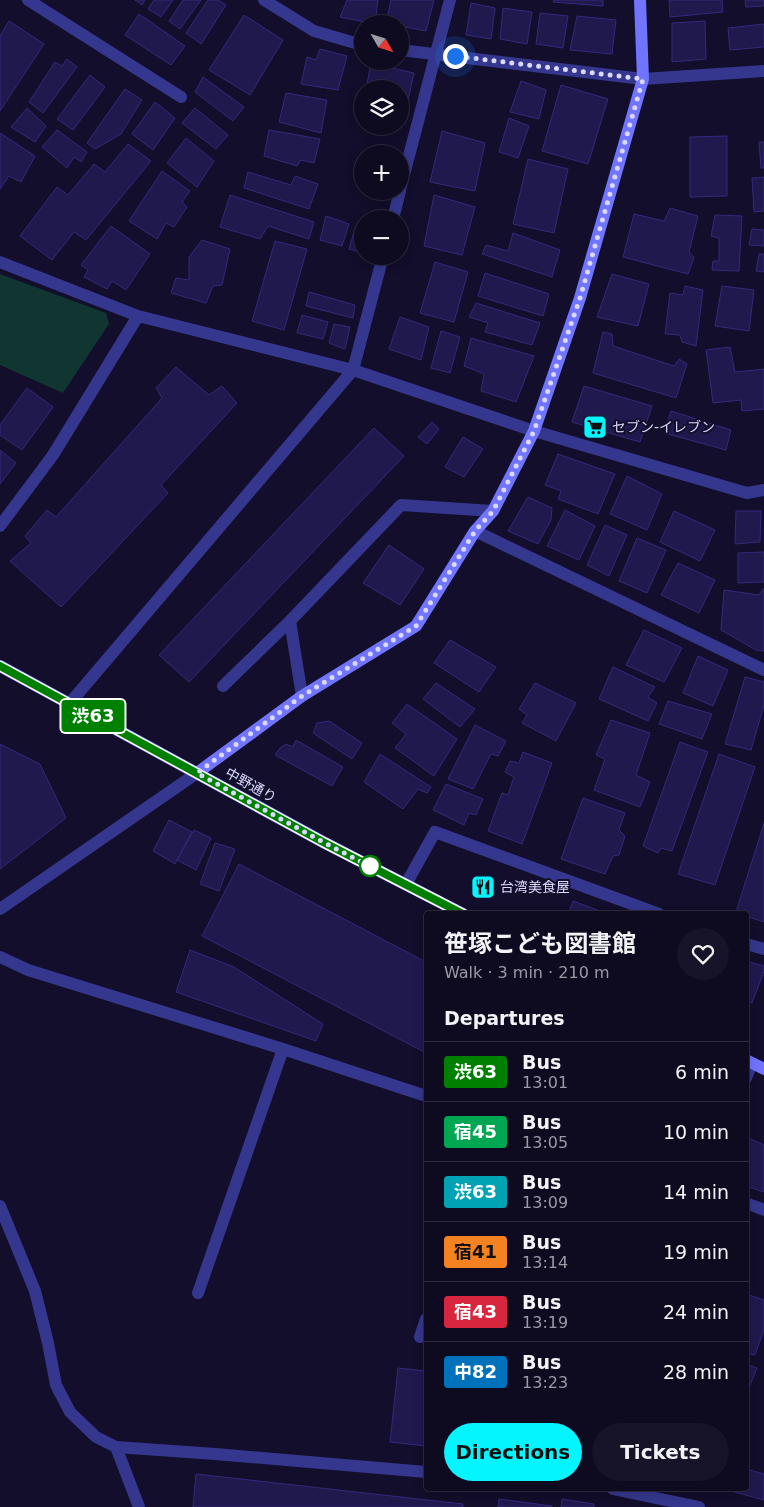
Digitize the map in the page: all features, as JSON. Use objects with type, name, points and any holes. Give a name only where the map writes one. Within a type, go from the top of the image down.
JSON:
[{"type":"street","points":[[28,0],[181,97]]},
{"type":"street","points":[[264,0],[314,31],[354,43]]},
{"type":"street","points":[[409,157],[450,0]]},
{"type":"street","points":[[0,909],[197,773],[302,696],[416,626],[475,531],[493,511],[534,431],[580,298],[643,79],[640,0]]},
{"type":"street","points":[[409,51],[643,79],[764,71]]},
{"type":"street","points":[[0,262],[138,316],[353,370],[534,431],[747,493],[764,490]]},
{"type":"street","points":[[70,703],[353,370],[381,265]]},
{"type":"street","points":[[0,526],[53,456],[138,316]]},
{"type":"street","points":[[223,686],[290,622],[401,505],[493,511]]},
{"type":"street","points":[[475,531],[764,670]]},
{"type":"street","points":[[290,622],[302,696]]},
{"type":"street","name":"中野通り","points":[[0,666],[323,842],[457,911]]},
{"type":"street","points":[[406,884],[435,832],[651,911]]},
{"type":"street","points":[[749,945],[764,949]]},
{"type":"street","points":[[0,957],[28,970],[283,1049],[424,1095]]},
{"type":"street","points":[[198,1294],[283,1049]]},
{"type":"street","points":[[749,1061],[764,1070]]},
{"type":"street","points":[[749,1204],[764,1210]]},
{"type":"street","points":[[0,1206],[35,1291],[56,1386],[70,1412],[96,1437],[116,1447],[424,1472]]},
{"type":"street","points":[[420,1337],[424,1325]]},
{"type":"street","points":[[116,1447],[139,1507]]},
{"type":"street","points":[[623,1491],[699,1507]]},
{"type":"green space","points":[[0,274],[106,313],[109,324],[63,393],[0,365]]},
{"type":"building","points":[[135,0],[145,0],[142,5]]},
{"type":"building","points":[[154,0],[173,0],[161,17],[148,9]]},
{"type":"building","points":[[183,0],[201,0],[180,29],[169,21]]},
{"type":"building","points":[[208,0],[218,0],[226,5],[201,44],[186,33]]},
{"type":"building","points":[[347,0],[378,0],[376,15],[354,15],[354,20],[340,17]]},
{"type":"building","points":[[391,0],[434,0],[426,31],[409,28],[409,15],[388,15]]},
{"type":"building","points":[[554,0],[603,0],[603,6],[553,2]]},
{"type":"building","points":[[669,0],[722,0],[723,12],[670,17]]},
{"type":"building","points":[[745,0],[764,0],[764,6],[746,7]]},
{"type":"building","points":[[471,3],[495,8],[491,39],[466,35]]},
{"type":"building","points":[[503,8],[532,12],[527,44],[500,39]]},
{"type":"building","points":[[540,13],[568,16],[563,48],[536,44]]},
{"type":"building","points":[[139,14],[185,46],[171,65],[125,35]]},
{"type":"building","points":[[244,15],[283,40],[250,95],[209,70]]},
{"type":"building","points":[[577,16],[616,20],[612,54],[570,50]]},
{"type":"building","points":[[9,21],[44,44],[0,111],[0,36]]},
{"type":"building","points":[[705,21],[706,59],[672,62],[672,23]]},
{"type":"building","points":[[764,24],[764,47],[730,50],[728,28]]},
{"type":"building","points":[[320,49],[347,56],[338,90],[301,84],[307,57],[316,60]]},
{"type":"building","points":[[67,59],[77,67],[43,113],[29,102],[55,62],[62,66]]},
{"type":"building","points":[[370,70],[401,70],[414,73],[409,96],[409,80],[368,80]]},
{"type":"building","points":[[90,75],[105,87],[73,130],[57,119]]},
{"type":"building","points":[[203,77],[244,107],[233,121],[195,92]]},
{"type":"building","points":[[521,81],[546,90],[539,119],[510,112]]},
{"type":"building","points":[[561,85],[608,99],[588,164],[542,151]]},
{"type":"building","points":[[125,89],[142,100],[121,134],[95,149],[87,143]]},
{"type":"building","points":[[286,93],[327,100],[321,133],[279,122]]},
{"type":"building","points":[[155,102],[175,118],[153,150],[132,134]]},
{"type":"building","points":[[27,108],[46,126],[35,142],[11,127]]},
{"type":"building","points":[[195,108],[228,135],[216,149],[182,123]]},
{"type":"building","points":[[509,118],[529,126],[518,158],[499,152]]},
{"type":"building","points":[[57,130],[87,152],[81,162],[74,157],[67,168],[42,147]]},
{"type":"building","points":[[269,130],[320,139],[314,163],[301,160],[297,166],[264,156]]},
{"type":"building","points":[[442,131],[485,143],[475,191],[430,182]]},
{"type":"building","points":[[0,133],[35,156],[21,182],[9,176],[0,189]]},
{"type":"building","points":[[727,136],[727,196],[690,197],[690,137]]},
{"type":"building","points":[[186,138],[214,161],[197,187],[167,163]]},
{"type":"building","points":[[759,142],[764,142],[764,168],[761,168]]},
{"type":"building","points":[[128,144],[151,161],[86,240],[74,232],[52,260],[20,236],[57,187],[68,195],[94,164],[105,172]]},
{"type":"building","points":[[528,159],[568,169],[554,233],[513,224]]},
{"type":"building","points":[[162,171],[190,191],[182,202],[187,207],[174,227],[166,223],[157,239],[129,221]]},
{"type":"building","points":[[248,172],[291,185],[295,176],[318,184],[309,209],[244,188]]},
{"type":"building","points":[[764,177],[764,211],[754,212],[752,178]]},
{"type":"building","points":[[230,195],[314,222],[309,239],[268,226],[260,239],[220,227]]},
{"type":"building","points":[[434,195],[475,207],[462,255],[424,246]]},
{"type":"building","points":[[670,208],[698,216],[689,252],[694,257],[688,274],[623,257],[634,214],[664,221]]},
{"type":"building","points":[[715,215],[742,216],[739,271],[712,270],[713,261],[719,261],[719,238],[711,236]]},
{"type":"building","points":[[326,216],[349,224],[342,246],[320,240]]},
{"type":"building","points":[[111,226],[150,254],[126,290],[112,281],[107,289],[84,277],[88,270],[81,265]]},
{"type":"building","points":[[752,229],[764,230],[764,246],[749,245]]},
{"type":"building","points":[[354,232],[354,251],[349,249]]},
{"type":"building","points":[[513,233],[560,250],[552,277],[482,254],[486,245],[508,251]]},
{"type":"building","points":[[202,240],[230,249],[222,285],[213,286],[206,303],[171,293],[176,278],[189,280],[189,257]]},
{"type":"building","points":[[275,241],[307,249],[284,330],[252,321]]},
{"type":"building","points":[[759,254],[764,254],[764,272],[756,271]]},
{"type":"building","points":[[435,262],[468,272],[454,322],[420,313]]},
{"type":"building","points":[[485,273],[549,294],[543,316],[478,296]]},
{"type":"building","points":[[612,274],[649,284],[638,326],[597,317]]},
{"type":"building","points":[[685,286],[703,290],[696,346],[682,342],[680,335],[665,334],[670,293],[683,295]]},
{"type":"building","points":[[722,286],[754,290],[749,331],[715,326]]},
{"type":"building","points":[[309,292],[355,305],[353,318],[306,306]]},
{"type":"building","points":[[476,303],[540,323],[532,345],[485,332],[488,323],[469,317]]},
{"type":"building","points":[[302,315],[328,322],[323,339],[297,333]]},
{"type":"building","points":[[400,317],[429,327],[421,360],[389,349]]},
{"type":"building","points":[[334,324],[350,327],[345,349],[329,343]]},
{"type":"building","points":[[441,331],[460,337],[450,373],[431,368]]},
{"type":"building","points":[[603,332],[612,334],[613,346],[674,366],[679,359],[687,364],[676,398],[593,373]]},
{"type":"building","points":[[471,338],[534,356],[516,402],[481,391],[484,374],[464,366]]},
{"type":"building","points":[[730,347],[735,372],[764,369],[764,409],[742,411],[741,400],[713,403],[706,350]]},
{"type":"building","points":[[176,367],[209,395],[222,386],[237,403],[161,485],[168,493],[61,607],[10,561],[31,543],[25,536],[47,510],[56,517],[162,398],[156,388]]},
{"type":"building","points":[[584,386],[652,406],[640,442],[572,422]]},
{"type":"building","points":[[27,388],[53,407],[22,450],[0,435],[0,425]]},
{"type":"building","points":[[671,411],[731,430],[726,450],[664,433]]},
{"type":"building","points":[[432,422],[439,429],[427,444],[418,437]]},
{"type":"building","points":[[374,428],[404,456],[189,682],[159,655]]},
{"type":"building","points":[[463,437],[483,449],[464,477],[445,467]]},
{"type":"building","points":[[0,450],[16,463],[0,484]]},
{"type":"building","points":[[558,454],[615,474],[598,514],[558,499],[561,491],[545,485]]},
{"type":"building","points":[[627,476],[662,494],[647,530],[610,514]]},
{"type":"building","points":[[528,497],[552,508],[551,520],[538,544],[508,531]]},
{"type":"building","points":[[565,510],[595,526],[579,560],[547,546]]},
{"type":"building","points":[[674,511],[715,530],[700,561],[660,542]]},
{"type":"building","points":[[736,511],[761,511],[760,542],[735,544]]},
{"type":"building","points":[[605,525],[627,535],[609,576],[587,565]]},
{"type":"building","points":[[637,538],[666,550],[647,593],[619,581]]},
{"type":"building","points":[[389,545],[424,569],[400,605],[363,583]]},
{"type":"building","points":[[764,552],[764,582],[738,583],[738,553]]},
{"type":"building","points":[[678,563],[715,580],[699,613],[661,595]]},
{"type":"building","points":[[763,589],[764,651],[756,650],[721,630],[724,590],[759,595]]},
{"type":"building","points":[[644,630],[682,648],[664,682],[626,665]]},
{"type":"building","points":[[450,640],[496,667],[479,692],[434,663]]},
{"type":"building","points":[[698,656],[728,670],[713,706],[683,693]]},
{"type":"building","points":[[613,667],[655,687],[648,697],[657,703],[648,721],[599,699]]},
{"type":"building","points":[[745,677],[764,682],[764,705],[751,750],[725,744]]},
{"type":"building","points":[[436,683],[475,709],[460,727],[423,699]]},
{"type":"building","points":[[535,683],[576,703],[556,741],[522,723],[527,715],[519,709]]},
{"type":"building","points":[[668,701],[712,714],[702,739],[659,724]]},
{"type":"building","points":[[407,704],[457,739],[434,776],[395,748],[406,734],[392,723]]},
{"type":"building","points":[[611,720],[650,733],[636,775],[650,782],[640,807],[594,790],[605,759],[596,755]]},
{"type":"building","points":[[329,721],[362,743],[352,759],[313,733],[317,723]]},
{"type":"building","points":[[475,725],[506,741],[498,756],[491,754],[473,789],[448,779]]},
{"type":"building","points":[[296,740],[343,767],[332,786],[275,755],[286,744],[293,747]]},
{"type":"building","points":[[680,742],[708,752],[672,851],[661,848],[658,853],[643,846]]},
{"type":"building","points":[[0,744],[40,764],[66,818],[0,869]]},
{"type":"building","points":[[523,752],[552,763],[522,844],[488,831],[502,793],[508,795],[514,777],[505,772],[510,761],[519,763]]},
{"type":"building","points":[[380,754],[431,787],[427,793],[418,789],[403,809],[364,782]]},
{"type":"building","points":[[719,754],[755,767],[715,885],[678,874]]},
{"type":"building","points":[[446,784],[483,799],[476,815],[469,813],[464,825],[433,810]]},
{"type":"building","points":[[583,798],[625,813],[619,830],[625,836],[619,855],[613,856],[605,874],[561,859]]},
{"type":"building","points":[[169,820],[192,832],[175,864],[153,851]]},
{"type":"building","points":[[764,823],[764,922],[749,917],[749,911],[736,911]]},
{"type":"building","points":[[194,830],[211,838],[196,870],[177,860]]},
{"type":"building","points":[[215,843],[235,849],[219,891],[200,884]]},
{"type":"building","points":[[239,864],[424,961],[424,1052],[202,936]]},
{"type":"building","points":[[573,901],[600,911],[569,911]]},
{"type":"building","points":[[190,950],[234,967],[323,1024],[316,1041],[176,992]]},
{"type":"building","points":[[749,962],[764,966],[764,971],[752,1003],[749,1002]]},
{"type":"building","points":[[749,1138],[764,1145],[764,1192],[749,1187]]},
{"type":"building","points":[[749,1295],[764,1300],[764,1329],[755,1355],[749,1354]]},
{"type":"building","points":[[749,1365],[757,1368],[749,1388]]},
{"type":"building","points":[[398,1368],[424,1371],[424,1446],[390,1442]]},
{"type":"building","points":[[749,1470],[764,1474],[764,1500],[731,1491],[749,1491]]},
{"type":"building","points":[[196,1474],[463,1504],[463,1507],[193,1507]]},
{"type":"building","points":[[499,1499],[552,1506],[552,1507],[498,1507]]},
{"type":"building","points":[[562,1499],[594,1504],[594,1507],[561,1507]]},
{"type":"bus line","name":"渋63","points":[[0,666],[323,842],[457,911]]},
{"type":"place","name":"セブン-イレブン","points":[[595,427]]},
{"type":"place","name":"台湾美食屋","points":[[483,887]]},
{"type":"route","points":[[370,866],[373,868],[197,773],[302,696],[416,626],[475,531],[493,511],[534,431],[580,298],[643,79],[455,56]]}]
